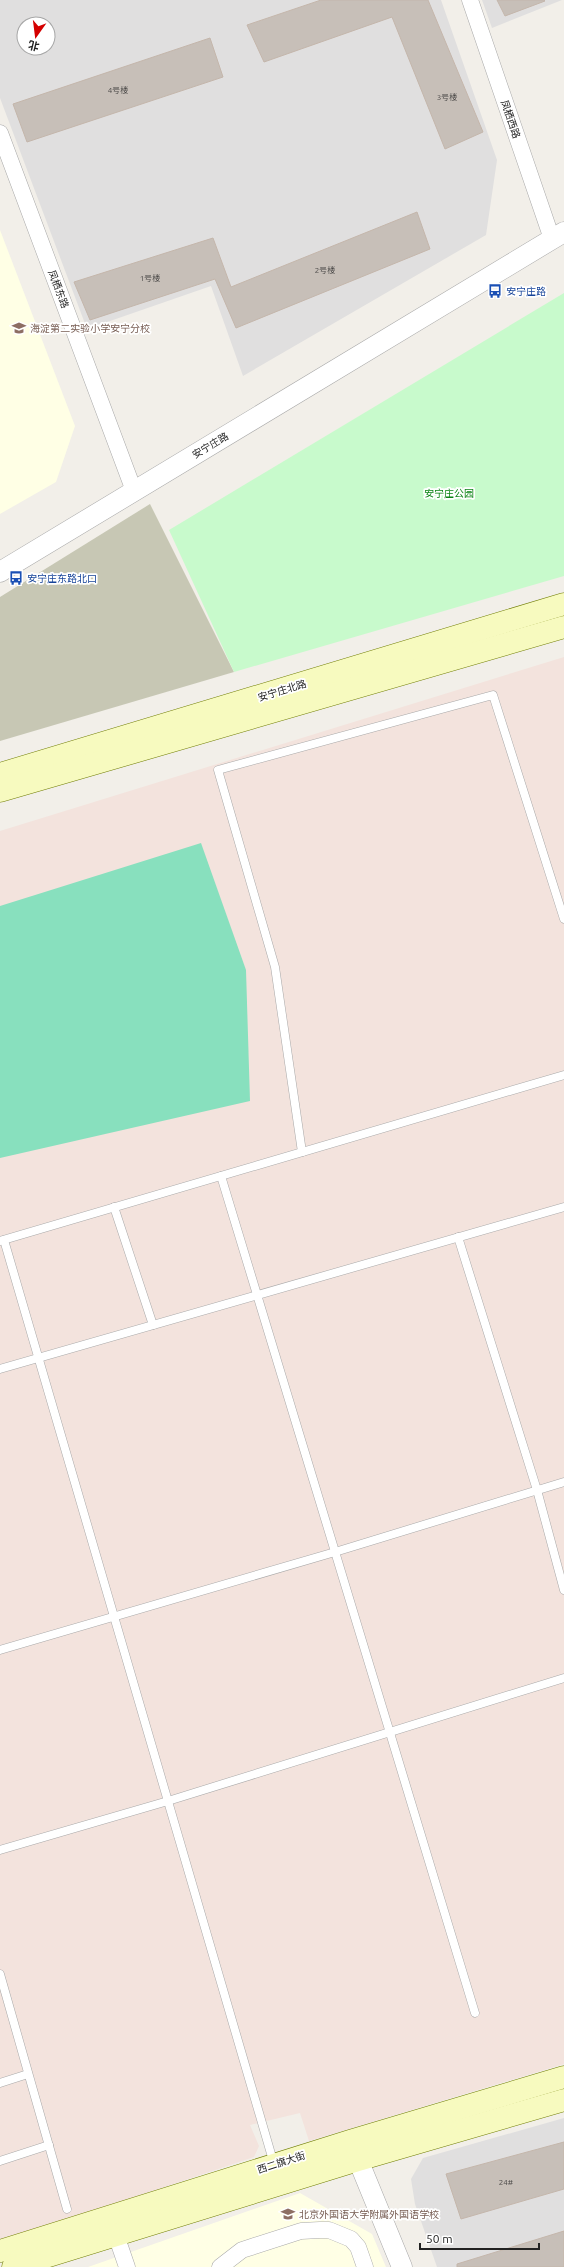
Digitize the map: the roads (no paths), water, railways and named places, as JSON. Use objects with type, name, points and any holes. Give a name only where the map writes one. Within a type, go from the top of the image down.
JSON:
[{"type":"main road","name":"安宁庄北路","points":[[0,774],[564,604]]},
{"type":"main road","name":"安宁庄北路","points":[[0,791],[564,627]]},
{"type":"main road","name":"西二旗大街","points":[[13,2267],[116,2235],[564,2077]]},
{"type":"main road","name":"西二旗大街","points":[[0,2251],[274,2165],[354,2150],[564,2100]]},
{"type":"street","name":"凤栖西路","points":[[470,0],[558,235]]},
{"type":"street","name":"凤栖东路","points":[[0,133],[134,491]]},
{"type":"street","name":"安宁庄路","points":[[0,572],[558,235]]},
{"type":"street","points":[[354,2150],[402,2267]]},
{"type":"street","points":[[220,2267],[242,2250],[302,2231],[329,2230],[351,2240],[358,2247],[366,2267]]},
{"type":"street","points":[[116,2235],[127,2267]]},
{"type":"lane","points":[[302,1152],[275,967],[218,770],[493,695],[564,919]]},
{"type":"lane","points":[[274,2165],[38,1358],[2,1241],[564,1075]]},
{"type":"lane","points":[[222,1176],[475,2014]]},
{"type":"lane","points":[[114,1207],[153,1325]]},
{"type":"lane","points":[[0,1369],[564,1207]]},
{"type":"lane","points":[[458,1237],[537,1490],[564,1590]]},
{"type":"lane","points":[[0,1650],[336,1552],[564,1482]]},
{"type":"lane","points":[[0,1850],[168,1801],[564,1678]]},
{"type":"lane","points":[[0,1974],[3,1999],[28,2074],[67,2209]]},
{"type":"lane","points":[[0,2083],[28,2074]]},
{"type":"lane","points":[[0,2161],[48,2145]]},
{"type":"place","name":"安宁庄路","points":[[495,291]]},
{"type":"place","name":"海淀第二实验小学安宁分校","points":[[19,328]]},
{"type":"place","name":"安宁庄东路北口","points":[[16,578]]},
{"type":"place","name":"北京外国语大学附属外国语学校","points":[[288,2214]]},
{"type":"park label","name":"安宁庄公园","points":[[449,493]]}]
